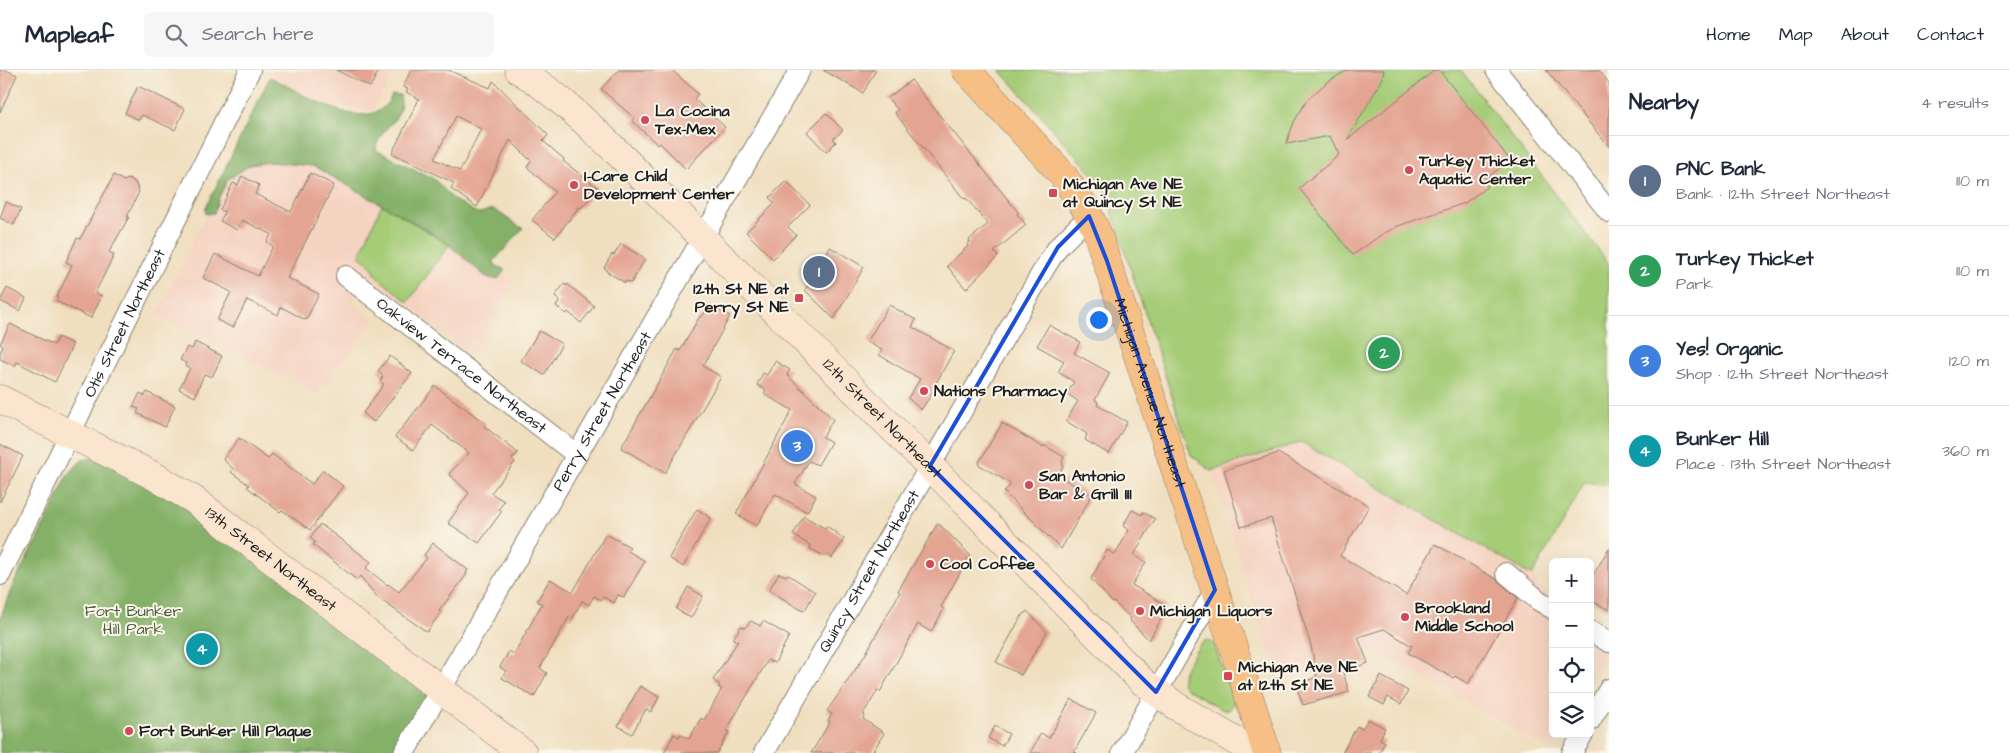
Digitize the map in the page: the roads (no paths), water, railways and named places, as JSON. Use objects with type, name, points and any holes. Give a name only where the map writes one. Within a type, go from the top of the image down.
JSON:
[{"type":"main road","name":"Michigan Avenue Northeast","points":[[966,70],[1062,174],[1089,216],[1100,241],[1267,753]]},
{"type":"street","name":"Otis Street Northeast","points":[[0,575],[250,70]]},
{"type":"street","name":"12th Street Northeast","points":[[519,70],[552,92],[572,109],[930,466],[1136,675],[1176,706],[1256,753]]},
{"type":"street","name":"Perry Street Northeast","points":[[404,753],[800,70]]},
{"type":"street","points":[[1496,70],[1609,212]]},
{"type":"street","name":"Quincy Street Northeast","points":[[764,753],[974,388],[1058,247],[1089,216]]},
{"type":"street","name":"Oakview Terrace Northeast","points":[[346,276],[577,455]]},
{"type":"street","name":"13th Street Northeast","points":[[0,399],[154,476],[194,500],[523,753]]},
{"type":"street","points":[[1506,573],[1538,600],[1549,607]]},
{"type":"street","points":[[1122,753],[1215,590]]},
{"type":"street","points":[[1594,633],[1609,642]]},
{"type":"street","points":[[1594,714],[1609,689]]},
{"type":"street","points":[[1572,753],[1581,738]]},
{"type":"place","name":"La Cocina Tex-Mex","points":[[645,120]]},
{"type":"place","name":"Turkey Thicket Aquatic Center","points":[[1409,170]]},
{"type":"place","name":"I-Care Child Development Center","points":[[574,185]]},
{"type":"place","name":"Michigan Ave NE at Quincy St NE","points":[[1053,193]]},
{"type":"place","name":"PNC Bank","points":[[819,272]]},
{"type":"place","name":"12th St NE at Perry St NE","points":[[799,298]]},
{"type":"place","name":"Turkey Thicket","points":[[1384,353]]},
{"type":"place","name":"Nations Pharmacy","points":[[924,391]]},
{"type":"place","name":"Yes! Organic","points":[[797,446]]},
{"type":"place","name":"San Antonio Bar & Grill III","points":[[1029,485]]},
{"type":"place","name":"Cool Coffee","points":[[930,564]]},
{"type":"place","name":"Michigan Liquors","points":[[1140,611]]},
{"type":"place","name":"Brookland Middle School","points":[[1405,617]]},
{"type":"place","name":"Bunker Hill","points":[[202,649]]},
{"type":"place","name":"Michigan Ave NE at 12th St NE","points":[[1228,676]]},
{"type":"place","name":"Fort Bunker Hill Plaque","points":[[129,731]]},
{"type":"park label","name":"Fort Bunker Hill Park","points":[[133,620]]}]
